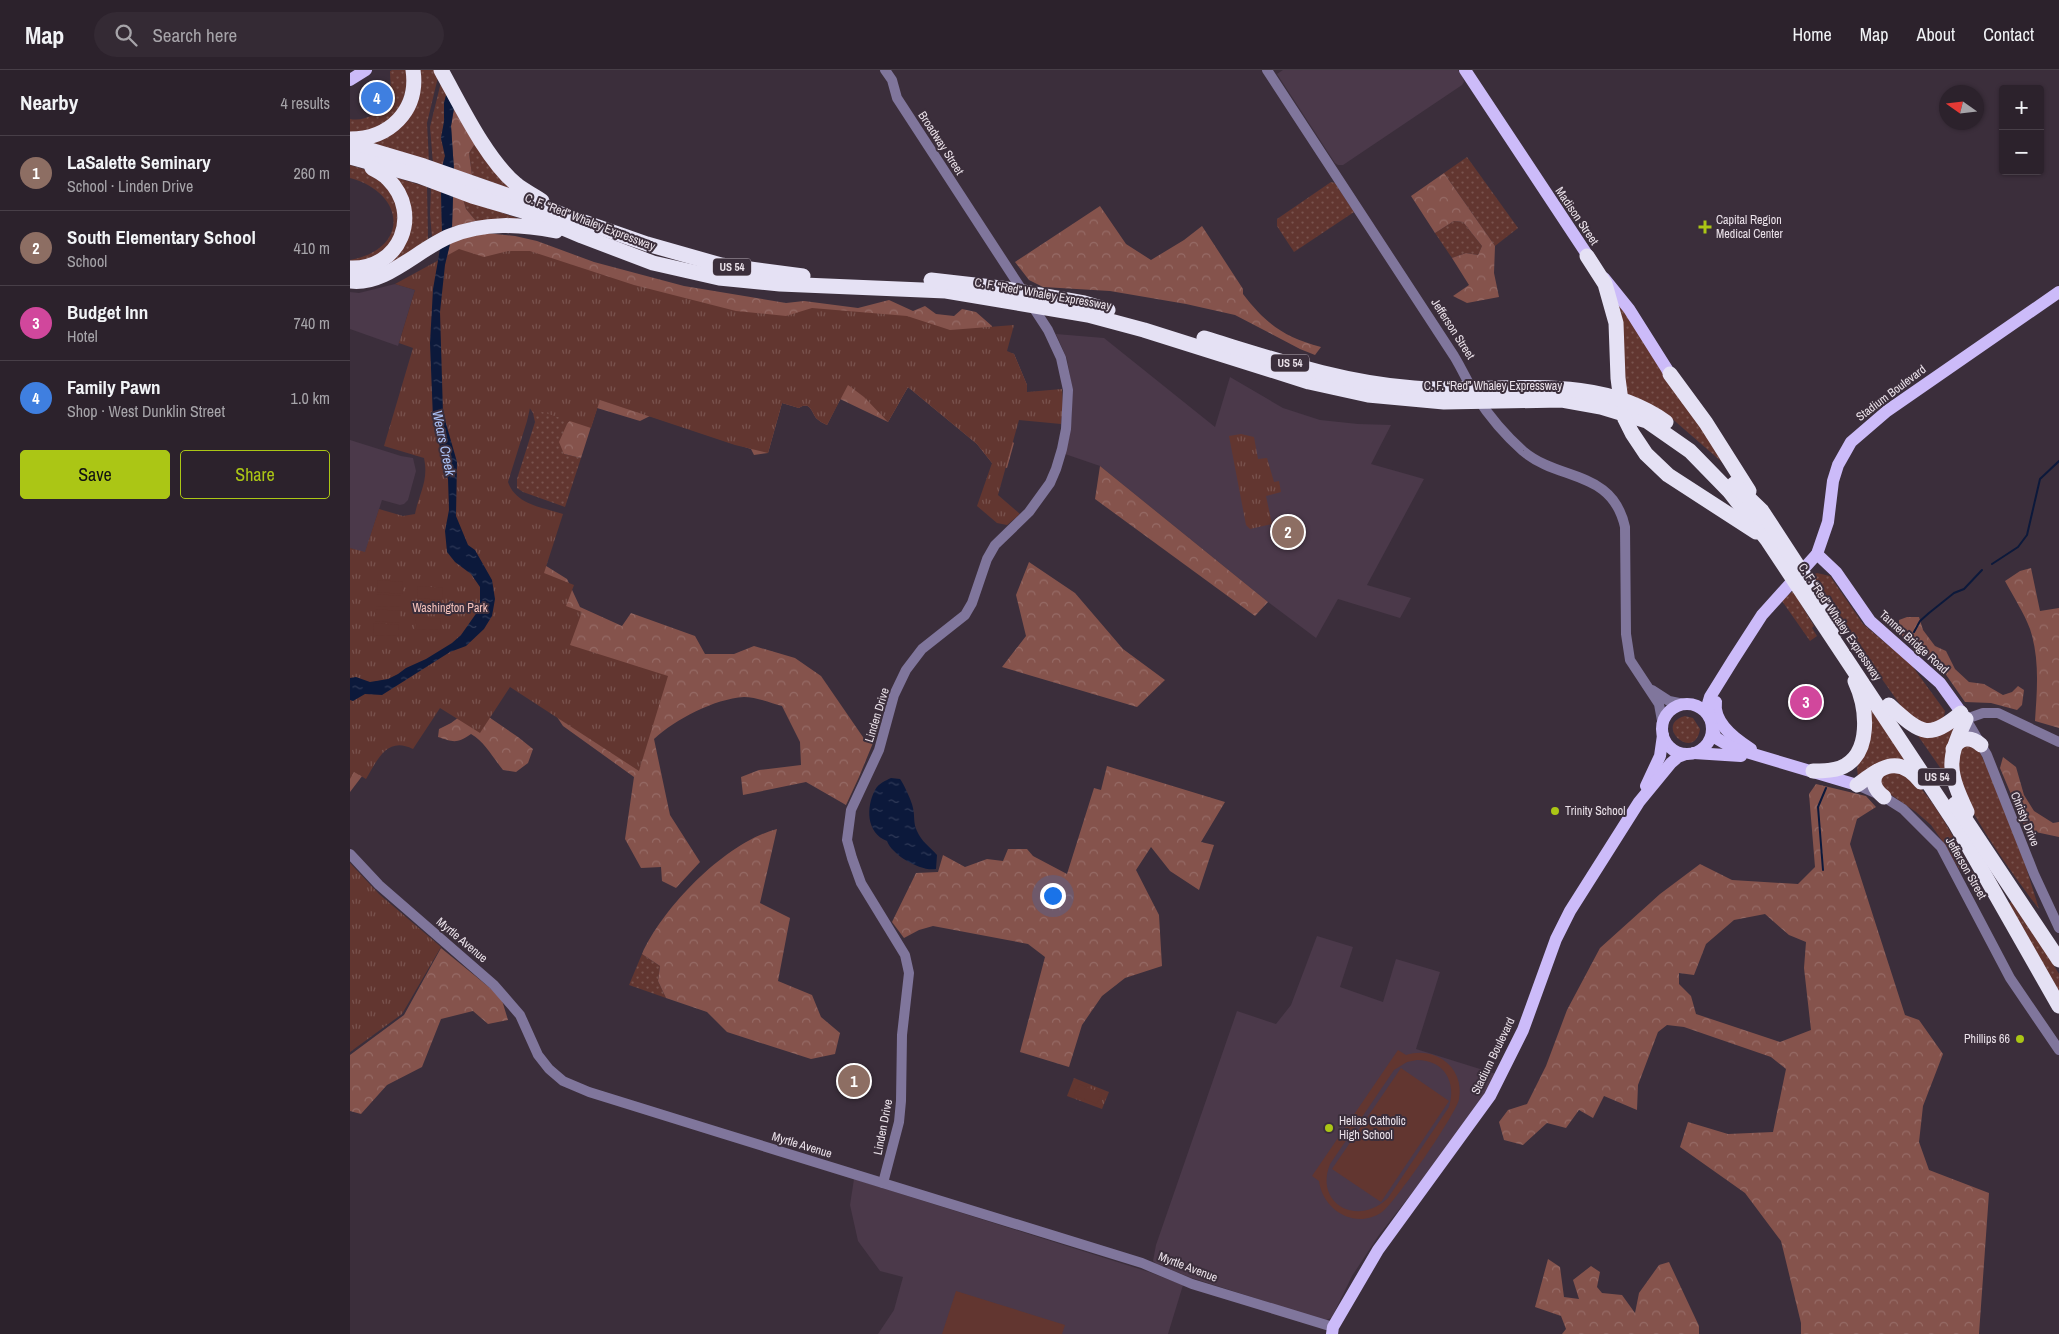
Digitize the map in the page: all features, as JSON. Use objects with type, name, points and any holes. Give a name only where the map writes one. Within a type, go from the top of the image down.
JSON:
[{"type":"highway","points":[[350,139],[374,136],[391,128],[398,121],[404,113],[411,94],[413,70]]},
{"type":"highway","points":[[441,70],[480,141],[516,184],[566,215]]},
{"type":"highway","name":"C. F. “Red” Whaley Expressway","points":[[350,144],[474,190],[582,236],[653,263],[719,278],[780,284],[1004,295]]},
{"type":"highway","points":[[350,268],[379,263],[392,252],[403,235],[406,217],[400,197],[388,178],[355,159]]},
{"type":"highway","name":"C. F. “Red” Whaley Expressway","points":[[355,159],[422,171]]},
{"type":"highway","name":"C. F. “Red” Whaley Expressway","points":[[474,190],[566,215],[647,244],[721,265],[806,277],[946,281],[1004,295],[1060,305],[1309,382],[1368,396],[1444,402],[1562,400],[1602,407],[1647,421],[1696,458],[1730,491],[1768,541],[1783,554]]},
{"type":"highway","points":[[350,281],[372,280],[390,272],[414,255],[449,236],[472,228],[506,225],[541,228],[582,236]]},
{"type":"highway","points":[[1587,256],[1605,284],[1616,323],[1618,378],[1625,419],[1632,434],[1646,454],[1668,475],[1717,505],[1768,541]]},
{"type":"highway","name":"C. F. “Red” Whaley Expressway","points":[[1060,305],[1084,303],[1341,378],[1414,388],[1564,388],[1601,394],[1648,409],[1685,435],[1762,512],[1783,554],[1841,650],[1956,823],[2059,1006]]},
{"type":"highway","points":[[1670,374],[1706,423],[1762,512]]},
{"type":"highway","name":"C. F. “Red” Whaley Expressway","points":[[1810,596],[1889,705],[2059,960]]},
{"type":"highway","points":[[1841,650],[1857,685],[1863,706],[1863,734],[1854,772],[1856,785],[1886,766],[1894,765],[1909,770],[1956,823]]},
{"type":"highway","points":[[1889,705],[1915,727],[1930,731],[1941,729],[1964,716]]},
{"type":"highway","points":[[1964,716],[1952,750],[1952,775],[1958,793],[1986,850]]},
{"type":"highway","points":[[1952,750],[1956,744],[1966,739],[1976,740],[1981,745]]},
{"type":"highway","points":[[1813,772],[1840,768],[1851,762],[1859,752]]},
{"type":"highway","points":[[1878,771],[1875,775],[1874,786],[1884,797]]},
{"type":"main road","name":"Madison Street","points":[[1466,70],[1587,256],[1629,309],[1670,374]]},
{"type":"main road","name":"Stadium Boulevard","points":[[1733,660],[1762,615],[1817,554],[1828,522],[1833,480],[1838,465],[1851,442],[1887,411],[2059,292]]},
{"type":"main road","name":"Tanner Bridge Road","points":[[1817,554],[1836,572],[1870,621],[1940,683],[1964,716]]},
{"type":"main road","points":[[1733,660],[1710,697],[1707,707],[1711,724],[1716,738],[1724,744],[1763,758]]},
{"type":"main road","points":[[1639,802],[1660,756],[1663,730],[1670,711],[1688,705],[1733,660]]},
{"type":"main road","points":[[1726,672],[1715,706],[1717,713],[1733,737],[1763,758]]},
{"type":"main road","points":[[1639,802],[1678,757],[1708,744],[1711,724],[1700,708],[1688,705]]},
{"type":"main road","points":[[1663,730],[1671,748],[1690,753],[1763,758]]},
{"type":"main road","name":"Jefferson Street","points":[[1763,758],[1856,785]]},
{"type":"main road","name":"Stadium Boulevard","points":[[1332,1330],[1378,1250],[1490,1096],[1523,1030],[1556,939],[1570,911],[1639,802]]},
{"type":"street","name":"Broadway Street","points":[[885,70],[892,80],[898,98],[1028,298]]},
{"type":"street","name":"Jefferson Street","points":[[1267,70],[1460,365],[1476,395],[1507,436],[1526,453],[1546,464],[1590,481],[1600,487],[1616,503],[1625,527],[1628,647],[1630,660],[1659,704],[1663,730]]},
{"type":"street","name":"Linden Drive","points":[[882,1183],[899,1122],[902,1102],[902,1035],[909,973],[905,955],[861,883],[852,858],[847,840],[851,810],[879,750],[894,695],[906,670],[922,649],[965,615],[972,603],[987,559],[995,545],[1024,518],[1041,496],[1050,483],[1060,456],[1066,429],[1068,399],[1064,370],[1057,347],[1028,298]]},
{"type":"street","points":[[1646,685],[1669,701],[1688,705]]},
{"type":"street","points":[[1964,716],[1998,713],[2059,742]]},
{"type":"street","name":"Christy Drive","points":[[1964,716],[1987,755],[2034,874],[2059,928]]},
{"type":"street","name":"Jefferson Street","points":[[1856,785],[1884,797],[1903,809],[1941,847],[2010,978],[2059,1050]]},
{"type":"street","name":"Myrtle Avenue","points":[[350,854],[379,885],[494,985],[520,1015],[538,1055],[549,1069],[563,1081],[589,1092],[1142,1263],[1192,1284],[1332,1330]]},
{"type":"shaded area","points":[[1283,70],[1458,70],[1464,82],[1343,165],[1338,165],[1277,74]]},
{"type":"shaded area","points":[[395,284],[415,290],[398,346],[350,329],[350,292],[359,293]]},
{"type":"shaded area","points":[[1056,334],[1104,338],[1215,427],[1230,377],[1283,408],[1320,420],[1391,425],[1371,464],[1424,479],[1367,585],[1411,598],[1400,618],[1338,599],[1316,638],[1268,602],[1100,466],[1065,454],[1070,434],[1072,412],[1071,383],[1067,359]]},
{"type":"shaded area","points":[[350,440],[413,458],[416,471],[408,500],[404,504],[400,505],[382,500],[365,553],[350,548]]},
{"type":"shaded area","name":"Helias Catholic High School","points":[[1317,936],[1353,947],[1340,987],[1383,1002],[1396,959],[1440,972],[1416,1049],[1496,1074],[1480,1103],[1379,1235],[1352,1276],[1331,1318],[1326,1320],[1189,1277],[1153,1261],[1156,1245],[1237,1011],[1276,1024],[1291,1005]]},
{"type":"shaded area","points":[[854,1179],[1149,1272],[1183,1285],[1168,1334],[878,1334],[894,1310],[903,1277],[880,1271],[858,1241],[850,1205]]},
{"type":"green space","points":[[407,70],[405,95],[398,110],[388,123],[381,128],[350,134],[350,119],[355,120],[372,116],[385,105],[390,93],[390,71]]},
{"type":"green space","points":[[418,70],[437,70],[439,73],[427,123],[429,162],[367,143],[392,132]]},
{"type":"green space","points":[[442,78],[448,88],[444,103],[444,122],[441,138],[445,156],[442,167],[433,164],[430,127]]},
{"type":"green space","points":[[455,102],[476,142],[469,153],[472,175],[454,170],[451,126]]},
{"type":"green space","points":[[476,142],[519,192],[472,175],[469,153]]},
{"type":"green space","points":[[1467,157],[1518,228],[1495,246],[1444,173]]},
{"type":"green space","points":[[350,165],[370,171],[387,186],[397,204],[398,231],[383,253],[350,265],[350,260],[370,254],[383,245],[391,233],[394,220],[390,208],[382,196],[369,185],[350,178]]},
{"type":"green space","points":[[1444,173],[1495,246],[1494,273],[1499,297],[1467,303],[1453,296],[1469,285],[1452,258],[1466,253],[1478,255],[1482,246],[1463,222],[1454,221],[1435,233],[1411,196]]},
{"type":"green space","points":[[391,176],[427,187],[428,239],[400,259],[370,271],[402,244]]},
{"type":"green space","points":[[1331,182],[1335,183],[1354,212],[1294,252],[1277,226],[1277,219]]},
{"type":"green space","points":[[431,188],[441,191],[442,231],[432,237],[430,214]]},
{"type":"green space","points":[[453,195],[463,199],[466,209],[476,221],[452,227]]},
{"type":"green space","points":[[463,199],[520,219],[476,221],[466,209]]},
{"type":"green space","points":[[1100,206],[1126,244],[1151,260],[1184,240],[1202,226],[1243,289],[1243,294],[1260,314],[1286,334],[1321,347],[1315,355],[1235,315],[1186,304],[1110,291],[1043,287],[1029,280],[1015,262]]},
{"type":"green space","points":[[1454,221],[1463,222],[1482,246],[1478,255],[1466,253],[1452,258],[1435,233]]},
{"type":"green space","points":[[485,233],[515,236],[537,241],[594,262],[684,286],[786,303],[804,301],[858,308],[889,300],[913,311],[925,306],[936,314],[954,316],[962,309],[976,312],[992,326],[987,348],[1014,354],[1027,385],[985,418],[1014,443],[1007,468],[992,463],[977,444],[908,387],[888,422],[840,399],[827,425],[816,418],[808,406],[799,408],[782,403],[768,453],[754,455],[751,449],[650,416],[640,421],[597,408],[581,458],[564,454],[559,442],[567,424],[576,413],[445,265],[451,239]]},
{"type":"green space","name":"Washington Park","points":[[459,249],[484,257],[508,251],[530,251],[634,285],[736,311],[786,316],[812,308],[907,316],[950,330],[1014,325],[1007,351],[1014,354],[1027,385],[1027,392],[1062,389],[1063,408],[1061,424],[1019,420],[998,495],[1020,514],[1007,525],[997,523],[977,506],[992,463],[977,444],[908,387],[888,422],[864,397],[848,385],[827,425],[816,418],[808,406],[799,408],[782,403],[768,453],[735,445],[600,400],[591,428],[530,408],[508,482],[517,496],[523,500],[538,507],[563,514],[544,573],[574,585],[566,606],[582,612],[570,645],[668,676],[639,771],[510,687],[480,733],[440,708],[413,749],[396,745],[379,757],[366,779],[354,772],[350,779],[350,548],[365,552],[379,509],[403,516],[415,514],[425,473],[424,458],[384,446],[413,348],[399,343],[415,290],[395,284]]},
{"type":"green space","points":[[1614,294],[1730,469],[1669,416],[1622,393]]},
{"type":"green space","points":[[529,407],[576,412],[564,454],[581,458],[565,507],[523,492],[517,488],[517,479],[535,422]]},
{"type":"green space","points":[[1241,434],[1254,437],[1258,459],[1267,458],[1274,482],[1279,481],[1281,492],[1266,496],[1272,524],[1250,529],[1246,525],[1229,436]]},
{"type":"green space","points":[[1100,466],[1268,602],[1255,616],[1095,499]]},
{"type":"green space","points":[[507,483],[543,564],[567,579],[580,607],[622,626],[631,613],[695,636],[705,654],[734,654],[754,646],[795,658],[821,676],[865,740],[873,743],[846,805],[806,782],[743,795],[741,777],[759,770],[801,765],[800,742],[782,706],[749,697],[720,702],[684,717],[654,739],[670,815],[700,862],[676,888],[662,881],[661,867],[641,868],[625,839],[634,777],[563,726],[555,714],[502,536]]},
{"type":"green space","points":[[1029,562],[1075,593],[1123,649],[1165,680],[1137,707],[1002,667],[1026,636],[1016,595]]},
{"type":"green space","points":[[2031,568],[2040,611],[2059,608],[2059,728],[2035,721],[2037,675],[2033,640],[2025,617],[2005,581],[2020,571]]},
{"type":"green space","points":[[1817,573],[1830,576],[1863,624],[1907,659],[1945,711],[1944,717],[1939,723],[1925,725],[1906,713],[1821,593],[1812,575]]},
{"type":"green space","points":[[378,580],[403,582],[402,594],[377,592]]},
{"type":"green space","points":[[418,586],[443,588],[442,600],[417,598]]},
{"type":"green space","points":[[1793,591],[1814,626],[1812,628],[1817,636],[1810,641],[1782,601]]},
{"type":"green space","points":[[376,594],[401,596],[401,607],[376,606]]},
{"type":"green space","points":[[417,601],[442,603],[441,615],[416,613]]},
{"type":"green space","points":[[375,609],[400,611],[400,623],[375,621]]},
{"type":"green space","points":[[416,617],[441,619],[440,630],[415,629]]},
{"type":"green space","points":[[1907,617],[1919,617],[1923,630],[1935,646],[1946,651],[1955,669],[1969,682],[1984,684],[2003,695],[2012,692],[2018,686],[2024,690],[2022,705],[2017,710],[1991,703],[1965,702],[1942,669],[1925,653],[1903,638],[1899,628],[1899,620]]},
{"type":"green space","points":[[374,623],[399,625],[398,636],[373,635]]},
{"type":"green space","points":[[452,676],[483,713],[533,749],[528,763],[516,772],[503,770],[485,746],[471,734],[455,741],[438,737],[439,729],[463,714],[446,705],[419,714],[385,746],[350,792],[350,741]]},
{"type":"green space","points":[[1870,707],[1906,760],[1858,776],[1857,769]]},
{"type":"green space","points":[[1685,716],[1693,718],[1700,729],[1697,739],[1691,743],[1678,739],[1674,733],[1673,727],[1676,721]]},
{"type":"green space","points":[[1956,726],[1948,779],[1914,730]]},
{"type":"green space","points":[[1959,745],[1977,747],[1987,767],[2025,864],[2039,909],[1992,844],[1969,805],[1958,776]]},
{"type":"green space","points":[[2003,757],[2016,767],[2024,795],[2034,811],[2053,823],[2059,822],[2059,837],[2026,830],[2000,768]]},
{"type":"green space","points":[[1107,766],[1225,802],[1201,842],[1214,845],[1199,890],[1170,871],[1151,847],[1136,870],[1159,915],[1162,966],[1125,978],[1102,996],[1082,1025],[1069,1067],[1020,1052],[1045,957],[1028,944],[933,926],[919,930],[904,938],[892,922],[916,873],[938,872],[943,855],[965,867],[987,859],[1003,861],[1008,849],[1027,849],[1033,856],[1067,874],[1094,788],[1101,790]]},
{"type":"green space","points":[[1892,770],[1911,778],[1922,789],[1946,824],[1973,873],[1962,867],[1960,870],[1931,825],[1880,787],[1881,776]]},
{"type":"green space","points":[[1816,784],[1866,796],[1876,807],[1857,819],[1850,844],[1905,1015],[1919,1020],[1943,1054],[1923,1106],[1919,1142],[1929,1170],[1989,1193],[1979,1334],[1801,1334],[1801,1323],[1781,1241],[1745,1193],[1680,1147],[1688,1122],[1728,1134],[1773,1132],[1786,1069],[1771,1057],[1684,1027],[1667,1025],[1658,1032],[1638,1085],[1637,1110],[1604,1096],[1593,1118],[1579,1110],[1566,1128],[1547,1123],[1523,1145],[1504,1140],[1499,1122],[1508,1110],[1527,1104],[1546,1066],[1567,1010],[1600,948],[1660,894],[1700,864],[1732,880],[1798,884],[1815,867],[1809,794]],"holes":[[[1765,914],[1789,935],[1806,942],[1804,968],[1811,1030],[1780,1042],[1696,1014],[1691,996],[1679,984],[1679,973],[1694,975],[1706,944],[1734,920]]]},
{"type":"green space","points":[[777,829],[760,903],[790,918],[778,981],[812,995],[821,1017],[840,1033],[835,1054],[811,1059],[727,1032],[707,1012],[666,998],[658,981],[660,966],[642,954],[665,916],[698,879],[737,847],[757,836]]},
{"type":"green space","points":[[350,863],[379,894],[441,947],[402,1014],[350,1052]]},
{"type":"green space","points":[[2014,900],[2059,974],[2059,998],[2006,905]]},
{"type":"green space","points":[[441,948],[501,997],[508,1020],[488,1024],[473,1011],[441,1019],[422,1067],[387,1085],[361,1114],[350,1111],[350,1055],[404,1015]]},
{"type":"green space","points":[[642,954],[660,966],[658,981],[666,998],[629,985]]},
{"type":"green space","points":[[1398,1050],[1406,1055],[1420,1053],[1433,1055],[1442,1059],[1451,1067],[1457,1076],[1460,1087],[1456,1108],[1412,1176],[1382,1212],[1362,1219],[1342,1214],[1327,1201],[1319,1181],[1312,1176]],"holes":[[[1426,1061],[1441,1068],[1450,1081],[1451,1098],[1449,1107],[1388,1198],[1376,1207],[1364,1211],[1352,1211],[1341,1207],[1333,1200],[1328,1190],[1327,1178],[1330,1164],[1394,1070],[1407,1062]]]},
{"type":"green space","points":[[1401,1068],[1449,1101],[1381,1202],[1332,1169]]},
{"type":"green space","points":[[1074,1078],[1109,1092],[1102,1109],[1067,1096]]},
{"type":"green space","points":[[1079,1084],[1102,1093],[1097,1104],[1074,1095]]},
{"type":"green space","points":[[1548,1259],[1560,1267],[1564,1297],[1579,1299],[1573,1280],[1591,1266],[1600,1272],[1597,1287],[1602,1293],[1622,1295],[1635,1313],[1639,1293],[1659,1265],[1669,1262],[1699,1326],[1699,1334],[1562,1334],[1566,1329],[1561,1316],[1535,1307]]},
{"type":"green space","points":[[956,1291],[1065,1325],[1062,1334],[942,1334]]},
{"type":"water","points":[[448,88],[455,102],[451,126],[454,170],[442,167],[445,156],[441,138],[444,122],[444,103]]},
{"type":"water","points":[[441,191],[453,195],[452,227],[442,231]]},
{"type":"water","name":"Wears Creek","points":[[450,244],[445,265],[440,312],[443,413],[457,462],[456,516],[468,545],[475,550],[492,580],[495,599],[492,616],[484,629],[466,646],[450,652],[382,695],[365,694],[353,701],[350,700],[350,678],[356,677],[370,682],[388,679],[426,659],[452,643],[461,635],[480,608],[480,587],[471,574],[455,562],[447,552],[445,531],[449,510],[448,479],[433,419],[430,343],[433,289],[440,249]]},
{"type":"water","points":[[891,778],[900,779],[905,788],[913,806],[917,831],[923,841],[937,855],[936,869],[923,868],[901,857],[887,841],[875,832],[872,826],[869,811],[872,797],[882,782]]},
{"type":"waterway","points":[[1992,564],[2018,547],[2027,535],[2040,479],[2059,461]]},
{"type":"waterway","points":[[1914,632],[1920,621],[1954,593],[1964,589],[1982,570]]},
{"type":"waterway","points":[[1823,870],[1818,807],[1826,788]]},
{"type":"place","name":"Family Pawn","points":[[377,98]]},
{"type":"place","name":"Capital Region Medical Center","points":[[1705,227]]},
{"type":"place","name":"South Elementary School","points":[[1288,532]]},
{"type":"place","name":"Budget Inn","points":[[1806,702]]},
{"type":"place","name":"Trinity School","points":[[1555,811]]},
{"type":"place","name":"Phillips 66","points":[[2020,1039]]},
{"type":"place","name":"LaSalette Seminary","points":[[854,1081]]},
{"type":"place","name":"Helias Catholic High School","points":[[1329,1128]]}]
